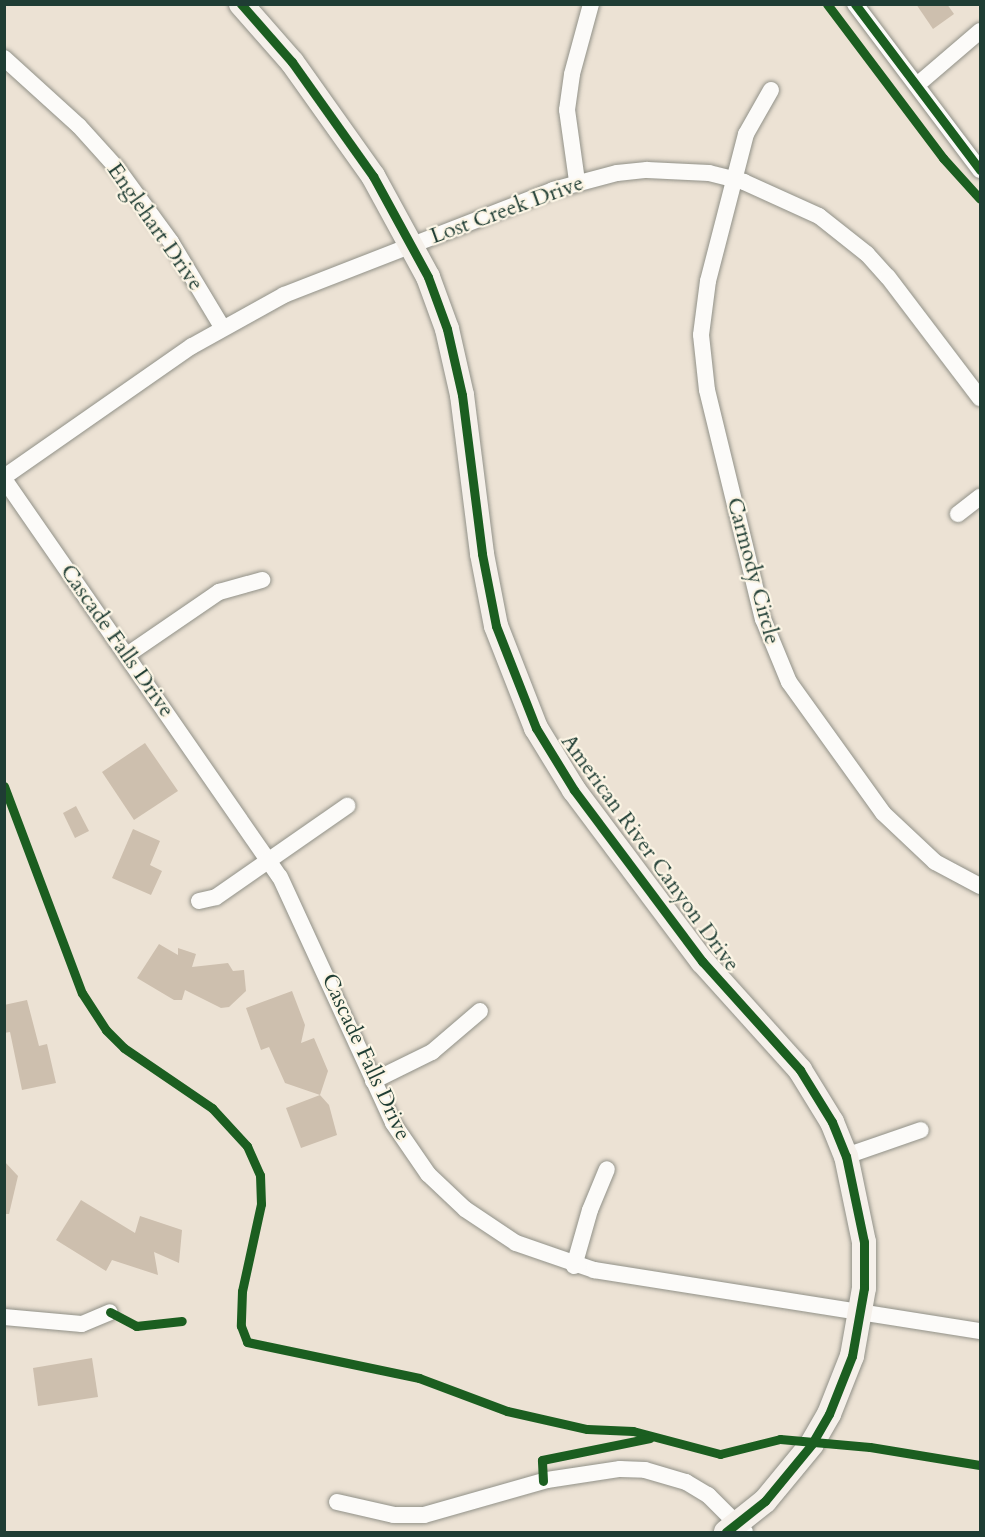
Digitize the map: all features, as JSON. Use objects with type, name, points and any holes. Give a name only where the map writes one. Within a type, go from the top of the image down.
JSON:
[{"type":"street","name":"American River Canyon Drive","points":[[241,4],[292,62],[373,176],[413,244],[455,359],[482,554],[496,626],[536,728],[574,790],[702,961],[800,1070],[832,1122],[846,1156],[864,1242],[861,1313],[843,1383],[824,1424],[788,1477],[736,1530]]},
{"type":"street","points":[[577,182],[567,110],[572,74],[591,4]]},
{"type":"street","points":[[855,4],[981,170]]},
{"type":"street","points":[[917,85],[981,31]]},
{"type":"street","name":"Englehart Drive","points":[[4,58],[79,126],[117,168],[171,242],[222,327]]},
{"type":"street","name":"Carmody Circle","points":[[771,90],[746,134],[708,281],[702,363],[771,645],[797,694],[898,831],[935,862],[981,886]]},
{"type":"street","name":"Lost Creek Drive","points":[[4,478],[222,327],[284,295],[577,182],[648,170],[678,170],[734,179],[792,201],[852,240],[888,277],[981,398]]},
{"type":"street","name":"Cascade Falls Drive","points":[[4,478],[269,860],[298,910],[374,1081],[409,1149],[457,1202],[516,1243],[574,1266],[981,1331]]},
{"type":"street","points":[[958,514],[981,497]]},
{"type":"street","points":[[127,655],[219,592],[262,580]]},
{"type":"street","points":[[199,901],[216,897],[347,806]]},
{"type":"street","points":[[374,1081],[432,1053],[480,1011]]},
{"type":"street","points":[[846,1156],[921,1130]]},
{"type":"street","points":[[574,1266],[590,1210],[607,1169]]},
{"type":"street","points":[[4,1317],[82,1324],[110,1312]]},
{"type":"street","points":[[337,1502],[394,1515],[424,1515],[543,1480],[611,1470],[645,1470],[686,1482],[721,1506],[736,1530]]},
{"type":"building","points":[[916,4],[947,4],[954,14],[933,29]]},
{"type":"building","points":[[145,743],[178,791],[134,820],[102,772]]},
{"type":"building","points":[[76,806],[89,831],[75,838],[63,813]]},
{"type":"building","points":[[133,829],[160,841],[150,865],[162,871],[151,895],[112,878]]},
{"type":"building","points":[[159,944],[178,955],[178,948],[196,954],[192,967],[228,963],[233,971],[244,970],[246,991],[229,1007],[221,1008],[185,990],[182,1000],[174,1000],[137,978]]},
{"type":"building","points":[[292,991],[305,1025],[301,1043],[314,1038],[328,1071],[320,1095],[285,1083],[269,1047],[261,1050],[246,1008]]},
{"type":"building","points":[[27,1000],[39,1046],[47,1044],[56,1083],[22,1090],[10,1032],[4,1033],[4,1005]]},
{"type":"building","points":[[320,1095],[329,1105],[337,1135],[301,1148],[286,1108]]},
{"type":"building","points":[[4,1161],[18,1176],[9,1214],[4,1214]]},
{"type":"building","points":[[81,1200],[135,1233],[140,1216],[182,1230],[179,1263],[154,1252],[158,1275],[112,1260],[106,1271],[56,1240]]},
{"type":"building","points":[[92,1358],[98,1397],[38,1406],[33,1368]]},
{"type":"cycle path","points":[[241,4],[292,62],[373,176],[428,277],[447,329],[462,395],[482,554],[496,626],[536,728],[574,790],[702,961],[800,1070],[832,1122],[846,1156],[864,1242],[864,1288],[852,1356],[829,1414],[812,1444],[765,1501],[726,1532]]},
{"type":"cycle path","points":[[827,4],[943,158],[980,199]]},
{"type":"cycle path","points":[[855,4],[980,170]]},
{"type":"cycle path","points":[[4,786],[82,993],[106,1030],[124,1048],[212,1108],[247,1146],[260,1175],[261,1204],[242,1291],[241,1326],[247,1342],[419,1378],[507,1411],[587,1429],[633,1431],[720,1454],[780,1439],[870,1447],[980,1465]]},
{"type":"cycle path","points":[[110,1312],[136,1326],[182,1321]]},
{"type":"cycle path","points":[[543,1481],[542,1460],[650,1438]]}]
